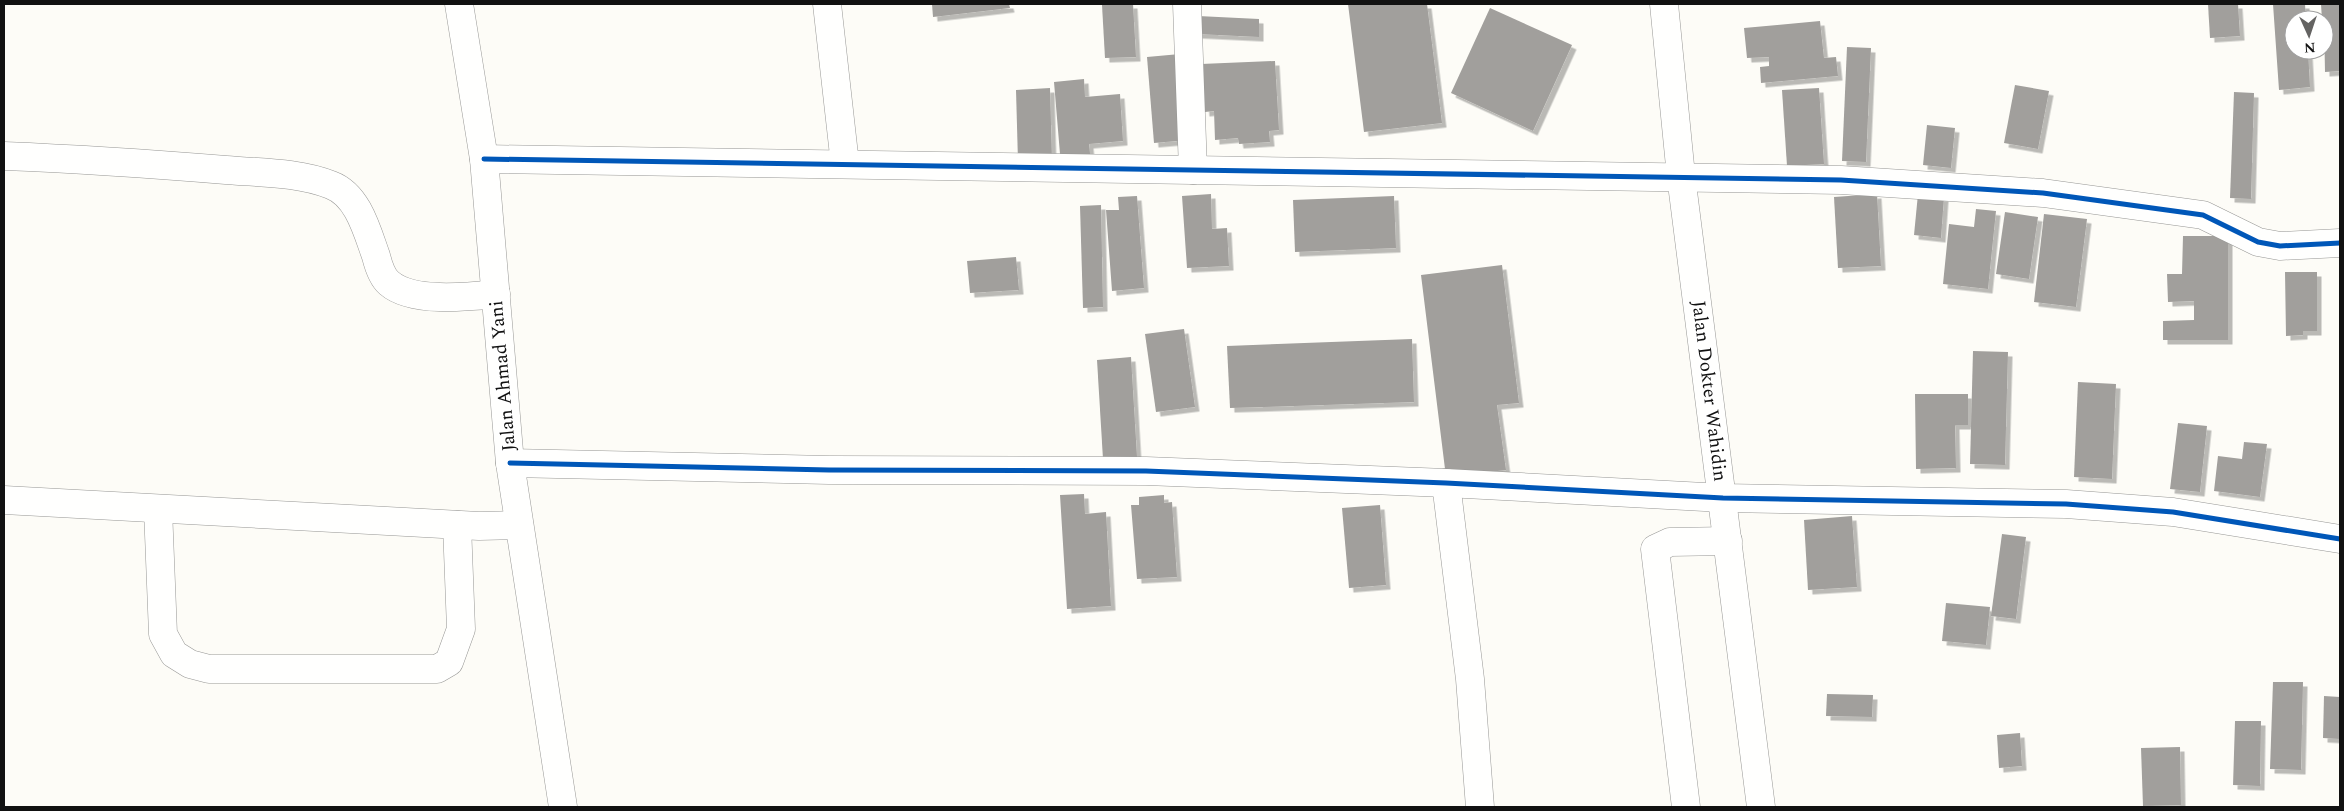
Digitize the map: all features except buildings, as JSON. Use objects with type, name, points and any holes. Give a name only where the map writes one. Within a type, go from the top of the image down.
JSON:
[{"type":"street","name":"Jalan Ahmad Yani","points":[[459,4],[484,160],[510,463],[562,807]]},
{"type":"street","points":[[827,4],[845,164]]},
{"type":"street","points":[[1188,4],[1193,170]]},
{"type":"street","name":"Jalan Dokter Wahidin","points":[[1664,4],[1681,176],[1761,807]]},
{"type":"street","points":[[4,156],[121,161],[300,176],[331,185],[345,192],[358,209],[380,267],[388,282],[410,293],[434,296],[466,297],[496,294]]},
{"type":"street","points":[[484,160],[1681,176],[1841,180],[2042,193],[2204,215],[2258,242],[2266,244],[2280,246],[2340,243]]},
{"type":"street","points":[[510,463],[839,470],[1146,471],[1446,483],[1723,498],[2066,504],[2173,512],[2340,539]]},
{"type":"street","points":[[1446,483],[1470,679],[1480,807]]},
{"type":"street","points":[[4,500],[457,525],[519,525]]},
{"type":"street","points":[[158,509],[163,634],[174,654],[190,664],[209,669],[437,670],[449,662],[460,628],[457,525]]},
{"type":"street","points":[[1686,807],[1655,549],[1670,542],[1728,541]]},
{"type":"cycle path","points":[[484,159],[1841,180],[2043,193],[2203,215],[2258,242],[2280,246],[2340,243]]},
{"type":"cycle path","points":[[510,463],[829,470],[1146,471],[1446,483],[1723,498],[2066,504],[2173,512],[2340,539]]}]
